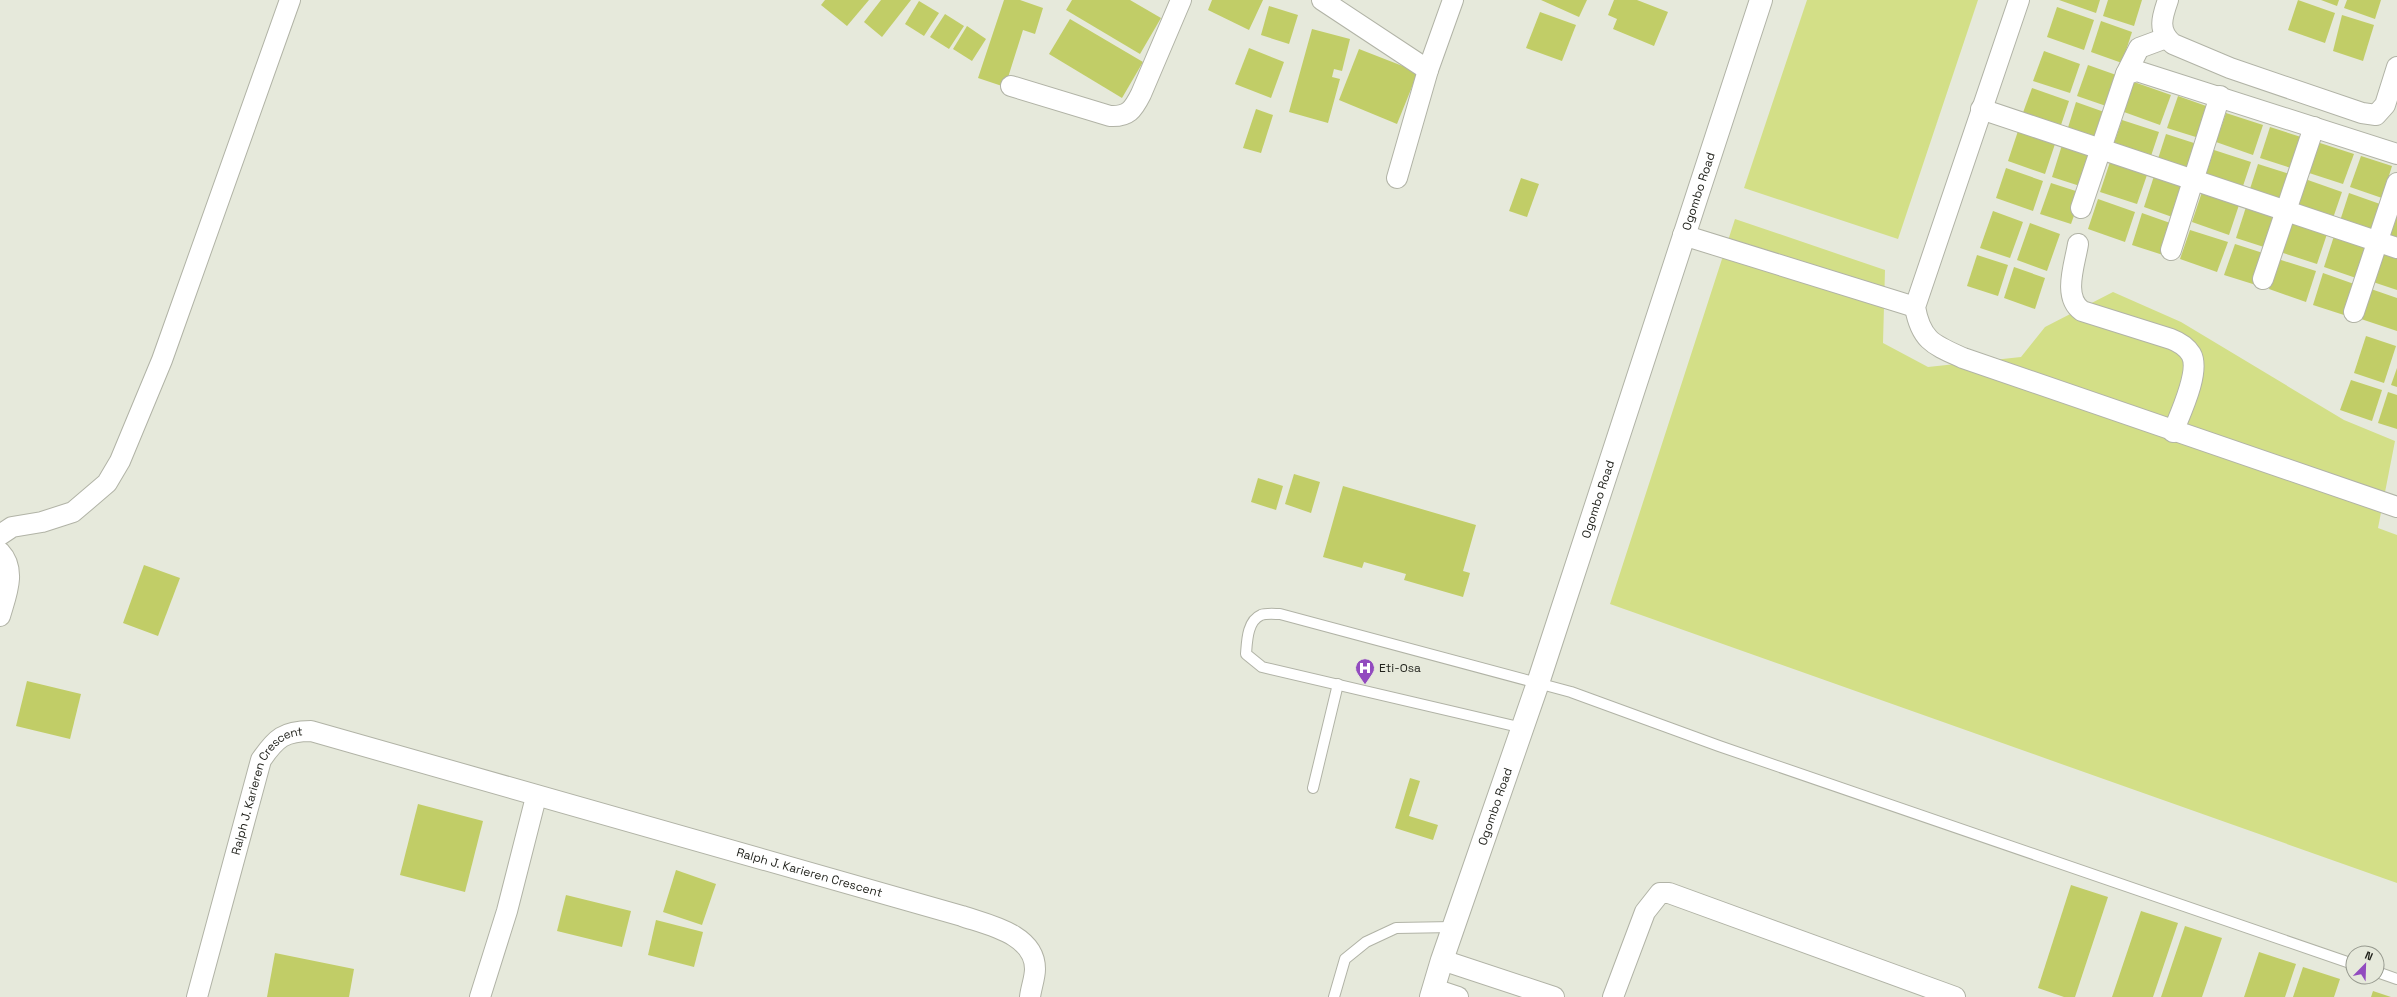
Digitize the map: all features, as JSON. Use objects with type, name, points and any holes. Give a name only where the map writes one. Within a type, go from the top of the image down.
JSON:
[{"type":"main road","name":"Ogombo Road","points":[[1432,993],[1453,927],[1538,683],[1683,235],[1761,0]]},
{"type":"street","points":[[0,535],[12,527],[42,522],[73,512],[107,483],[120,461],[162,360],[290,0]]},
{"type":"street","points":[[1011,86],[1110,116],[1126,114],[1138,100],[1181,0]]},
{"type":"street","points":[[1322,0],[1428,70]]},
{"type":"street","points":[[1397,178],[1428,70],[1453,0]]},
{"type":"street","points":[[2019,0],[1915,307],[1918,325],[1924,335],[1941,348],[1963,358],[2173,432],[2397,507]]},
{"type":"street","points":[[2168,0],[2161,27],[2166,38],[2187,52],[2362,113],[2376,115],[2391,111],[2397,68]]},
{"type":"street","points":[[2081,208],[2126,74],[2139,48],[2166,38]]},
{"type":"street","points":[[2126,74],[2137,71],[2397,153]]},
{"type":"street","points":[[2171,250],[2220,96]]},
{"type":"street","points":[[1982,109],[2397,248]]},
{"type":"street","points":[[2263,279],[2287,212],[2314,127]]},
{"type":"street","points":[[2354,312],[2397,183]]},
{"type":"street","points":[[1683,235],[1915,307]]},
{"type":"street","points":[[2078,244],[2072,286],[2073,302],[2076,307],[2082,311],[2171,339],[2180,343],[2191,354],[2194,367],[2191,381],[2173,432]]},
{"type":"street","points":[[0,552],[5,558],[9,569],[8,591],[0,616]]},
{"type":"street","name":"Ralph J. Karieren Crescent","points":[[197,997],[260,760],[276,740],[295,731],[312,731],[536,796],[753,856],[996,927],[1013,935],[1027,947],[1032,956],[1035,969],[1030,997]]},
{"type":"street","points":[[480,997],[507,911],[536,796]]},
{"type":"street","points":[[1613,997],[1645,912],[1660,893],[1669,893],[1955,997]]},
{"type":"street","points":[[1442,960],[1554,997]]},
{"type":"street","points":[[1432,993],[1458,997]]},
{"type":"lane","points":[[1523,728],[1262,667],[1246,654],[1247,638],[1253,621],[1261,615],[1280,614],[1571,692],[1719,746],[2345,961]]},
{"type":"lane","points":[[1313,788],[1338,684]]},
{"type":"lane","points":[[1334,997],[1345,959],[1366,942],[1396,928],[1453,927]]},
{"type":"lane","points":[[2385,975],[2397,979]]},
{"type":"green space","points":[[1807,0],[1978,0],[1898,239],[1744,188]]},
{"type":"green space","points":[[1735,219],[1885,270],[1883,343],[1928,367],[2021,357],[2045,327],[2113,292],[2181,322],[2344,420],[2395,441],[2378,528],[2397,535],[2397,883],[1610,604]]},
{"type":"building","points":[[825,0],[869,0],[847,26],[821,5]]},
{"type":"building","points":[[881,0],[911,0],[882,37],[864,22]]},
{"type":"building","points":[[1004,0],[1020,0],[1043,8],[1035,34],[1023,30],[1005,87],[978,78]]},
{"type":"building","points":[[1072,0],[1130,0],[1161,18],[1140,54],[1066,10]]},
{"type":"building","points":[[1212,0],[1263,0],[1249,30],[1208,10]]},
{"type":"building","points":[[1541,0],[1587,0],[1579,17]]},
{"type":"building","points":[[1614,0],[1637,0],[1668,12],[1654,46],[1613,29],[1617,19],[1608,15]]},
{"type":"building","points":[[2059,0],[2100,0],[2096,13]]},
{"type":"building","points":[[2108,0],[2142,0],[2134,26],[2103,16]]},
{"type":"building","points":[[2298,0],[2335,13],[2325,43],[2288,30]]},
{"type":"building","points":[[2321,0],[2339,0],[2337,6]]},
{"type":"building","points":[[2347,0],[2381,0],[2375,19],[2344,8]]},
{"type":"building","points":[[919,1],[939,13],[924,36],[905,24]]},
{"type":"building","points":[[1269,6],[1298,15],[1289,44],[1261,35]]},
{"type":"building","points":[[2057,7],[2094,20],[2084,50],[2047,37]]},
{"type":"building","points":[[1540,12],[1576,25],[1562,61],[1526,48]]},
{"type":"building","points":[[945,14],[964,26],[949,49],[930,37]]},
{"type":"building","points":[[2342,15],[2374,25],[2363,61],[2333,51]]},
{"type":"building","points":[[1070,19],[1143,62],[1122,98],[1049,54]]},
{"type":"building","points":[[2101,21],[2132,32],[2122,63],[2091,52]]},
{"type":"building","points":[[967,26],[986,39],[972,61],[953,49]]},
{"type":"building","points":[[1312,29],[1350,39],[1342,71],[1334,69],[1332,77],[1340,79],[1328,123],[1289,112]]},
{"type":"building","points":[[1249,48],[1284,62],[1271,98],[1235,84]]},
{"type":"building","points":[[1359,49],[1418,72],[1397,124],[1339,100]]},
{"type":"building","points":[[2044,51],[2080,64],[2070,93],[2033,81]]},
{"type":"building","points":[[2088,65],[2119,76],[2109,107],[2077,96]]},
{"type":"building","points":[[2134,82],[2171,95],[2160,125],[2124,112]]},
{"type":"building","points":[[2032,88],[2069,101],[2059,131],[2021,118]]},
{"type":"building","points":[[2178,96],[2209,107],[2199,138],[2167,128]]},
{"type":"building","points":[[2076,102],[2107,113],[2097,144],[2066,134]]},
{"type":"building","points":[[1256,109],[1273,115],[1261,153],[1243,148]]},
{"type":"building","points":[[2226,113],[2263,125],[2253,155],[2216,142]]},
{"type":"building","points":[[2122,120],[2159,132],[2149,162],[2112,149]]},
{"type":"building","points":[[2270,127],[2301,137],[2291,168],[2260,158]]},
{"type":"building","points":[[2018,131],[2055,144],[2045,174],[2008,161]]},
{"type":"building","points":[[2166,134],[2197,144],[2187,175],[2156,165]]},
{"type":"building","points":[[2317,142],[2354,154],[2343,184],[2306,172]]},
{"type":"building","points":[[2062,145],[2094,156],[2083,187],[2052,177]]},
{"type":"building","points":[[2214,150],[2251,162],[2241,192],[2204,180]]},
{"type":"building","points":[[2361,156],[2392,166],[2382,198],[2350,187]]},
{"type":"building","points":[[2110,162],[2147,175],[2137,204],[2100,192]]},
{"type":"building","points":[[2258,164],[2290,174],[2279,205],[2248,195]]},
{"type":"building","points":[[2006,168],[2043,181],[2033,211],[1996,198]]},
{"type":"building","points":[[2154,176],[2185,187],[2175,218],[2144,207]]},
{"type":"building","points":[[1521,178],[1539,184],[1527,217],[1509,211]]},
{"type":"building","points":[[2305,179],[2342,192],[2332,221],[2295,209]]},
{"type":"building","points":[[2051,183],[2082,193],[2071,224],[2040,214]]},
{"type":"building","points":[[2202,192],[2239,205],[2229,235],[2192,222]]},
{"type":"building","points":[[2349,193],[2380,204],[2370,235],[2339,224]]},
{"type":"building","points":[[2098,199],[2135,212],[2125,242],[2088,229]]},
{"type":"building","points":[[2246,207],[2278,217],[2267,248],[2236,238]]},
{"type":"building","points":[[2397,210],[2397,243],[2387,239]]},
{"type":"building","points":[[1993,211],[2023,222],[2010,258],[1980,248]]},
{"type":"building","points":[[2142,213],[2173,224],[2163,255],[2132,245]]},
{"type":"building","points":[[2290,222],[2327,234],[2317,264],[2280,252]]},
{"type":"building","points":[[2030,223],[2060,234],[2047,271],[2017,260]]},
{"type":"building","points":[[2190,230],[2228,242],[2217,272],[2180,259]]},
{"type":"building","points":[[2334,236],[2366,247],[2356,278],[2324,267]]},
{"type":"building","points":[[2235,244],[2266,254],[2256,285],[2224,275]]},
{"type":"building","points":[[2383,252],[2397,257],[2397,290],[2373,282]]},
{"type":"building","points":[[1977,255],[2008,265],[1998,296],[1967,286]]},
{"type":"building","points":[[2278,259],[2316,271],[2306,302],[2269,289]]},
{"type":"building","points":[[2014,267],[2045,278],[2035,309],[2004,298]]},
{"type":"building","points":[[2323,273],[2354,284],[2344,315],[2313,305]]},
{"type":"building","points":[[2371,289],[2397,298],[2397,331],[2361,319]]},
{"type":"building","points":[[2366,336],[2396,346],[2384,383],[2354,373]]},
{"type":"building","points":[[2397,368],[2397,387],[2391,385]]},
{"type":"building","points":[[2351,380],[2382,390],[2372,421],[2340,410]]},
{"type":"building","points":[[2388,392],[2397,395],[2397,429],[2378,423]]},
{"type":"building","points":[[1294,474],[1320,482],[1311,513],[1285,504]]},
{"type":"building","points":[[1258,478],[1283,486],[1276,510],[1251,502]]},
{"type":"building","points":[[1343,486],[1476,525],[1463,571],[1470,573],[1463,597],[1404,580],[1406,574],[1364,562],[1362,568],[1323,557]]},
{"type":"building","points":[[144,565],[180,578],[158,636],[123,623]]},
{"type":"building","points":[[27,681],[81,694],[70,739],[16,726]]},
{"type":"building","points":[[1410,778],[1420,781],[1409,816],[1438,825],[1433,840],[1395,828]]},
{"type":"building","points":[[418,804],[483,821],[465,892],[400,875]]},
{"type":"building","points":[[676,870],[716,884],[702,925],[663,912]]},
{"type":"building","points":[[2071,885],[2108,897],[2075,997],[2064,997],[2038,988]]},
{"type":"building","points":[[566,895],[631,911],[622,947],[557,931]]},
{"type":"building","points":[[2141,911],[2178,923],[2153,997],[2112,997]]},
{"type":"building","points":[[656,920],[703,932],[694,967],[648,955]]},
{"type":"building","points":[[2185,926],[2222,938],[2202,997],[2161,997]]},
{"type":"building","points":[[2259,952],[2296,964],[2285,997],[2244,997]]},
{"type":"building","points":[[275,953],[354,969],[349,997],[267,997]]},
{"type":"building","points":[[2303,967],[2340,979],[2334,997],[2293,997]]},
{"type":"building","points":[[2373,991],[2391,997],[2371,997]]},
{"type":"place","name":"Eti-Osa","points":[[1365,685]]}]
